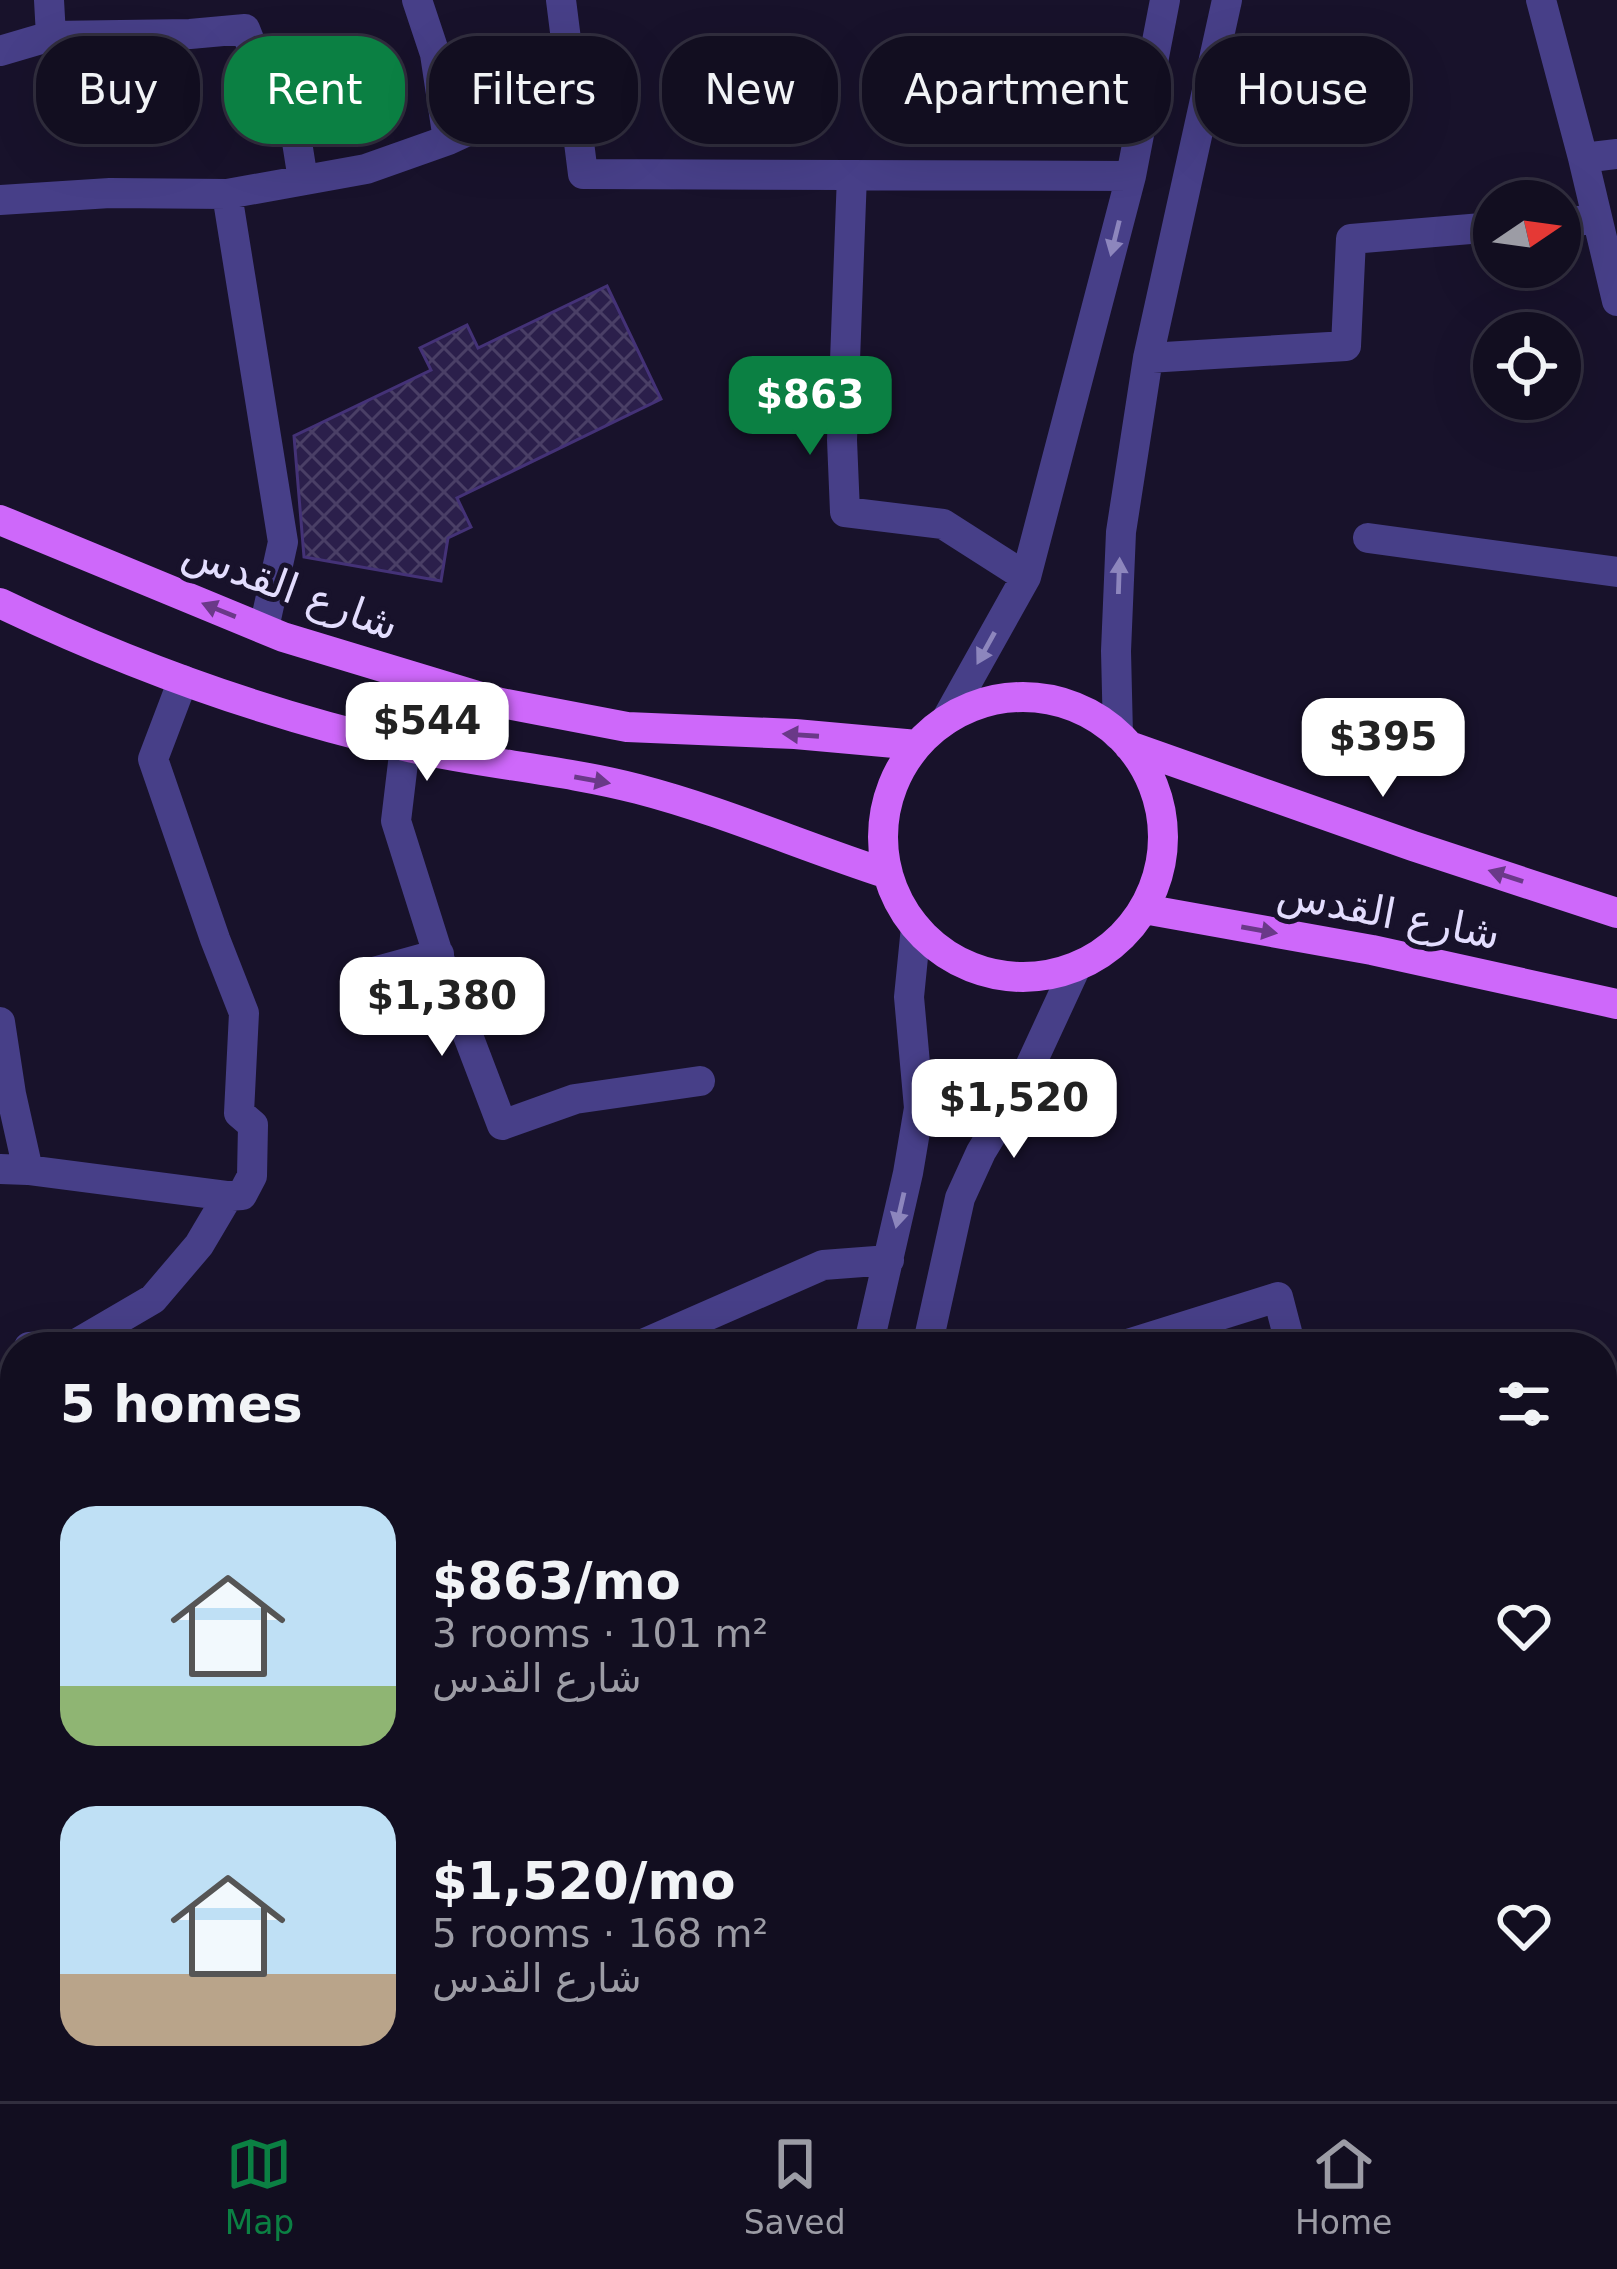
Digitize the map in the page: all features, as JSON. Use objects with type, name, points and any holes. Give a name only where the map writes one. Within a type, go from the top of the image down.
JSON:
[{"type":"main road","name":"شارع القدس","points":[[0,520],[264,628],[501,703],[627,727],[917,745]]},
{"type":"main road","points":[[3,612],[225,697],[405,746],[635,788],[888,874]]},
{"type":"main road","points":[[1016,697],[1053,700],[1088,713],[1124,740],[1148,775],[1160,808],[1163,843],[1157,877],[1144,909],[1125,934],[1076,968],[1042,977],[1007,977],[973,968],[942,951],[916,927],[888,874],[883,839],[887,806],[899,773],[917,745],[946,720],[980,704],[1016,697]]},
{"type":"main road","name":"شارع القدس","points":[[1124,740],[1413,846],[1617,913]]},
{"type":"main road","name":"شارع القدس","points":[[1144,909],[1372,950],[1617,1004]]},
{"type":"street","points":[[49,0],[50,36],[190,34],[242,15],[266,80],[297,142],[303,180]]},
{"type":"street","points":[[417,0],[429,36]]},
{"type":"street","points":[[561,0],[566,36]]},
{"type":"street","points":[[946,720],[1026,577],[1131,176],[1165,0]]},
{"type":"street","points":[[1124,740],[1115,651],[1120,532],[1148,358],[1227,0]]},
{"type":"street","points":[[1541,0],[1617,301]]},
{"type":"street","points":[[0,51],[36,40]]},
{"type":"street","points":[[0,200],[227,194],[366,170],[437,144]]},
{"type":"street","points":[[579,144],[583,174],[1131,176]]},
{"type":"street","points":[[1583,158],[1617,154]]},
{"type":"street","points":[[852,175],[842,440],[845,512],[943,524],[1026,577]]},
{"type":"street","points":[[227,194],[283,542],[264,628]]},
{"type":"street","points":[[1581,220],[1598,219]]},
{"type":"street","points":[[1148,358],[1346,346],[1351,239],[1473,229]]},
{"type":"street","points":[[1368,538],[1617,572]]},
{"type":"street","points":[[0,1022],[11,1094],[14,1170],[242,1195],[252,1176],[253,1125],[239,1113],[244,1013],[153,759],[183,680]]},
{"type":"street","points":[[405,746],[396,821],[502,1124],[575,1099],[700,1081]]},
{"type":"street","points":[[872,1332],[919,1108],[909,997],[916,927]]},
{"type":"street","points":[[363,975],[439,954]]},
{"type":"street","points":[[930,1332],[960,1198],[1020,1088],[1076,968]]},
{"type":"street","points":[[97,1332],[153,1299],[199,1245],[228,1196]]},
{"type":"street","points":[[670,1332],[823,1265],[889,1260]]},
{"type":"street","points":[[1167,1332],[1278,1298],[1287,1332]]},
{"type":"building","points":[[607,286],[661,399],[457,498],[471,527],[448,538],[441,581],[304,557],[294,436],[431,370],[420,348],[467,325],[478,348]]}]
